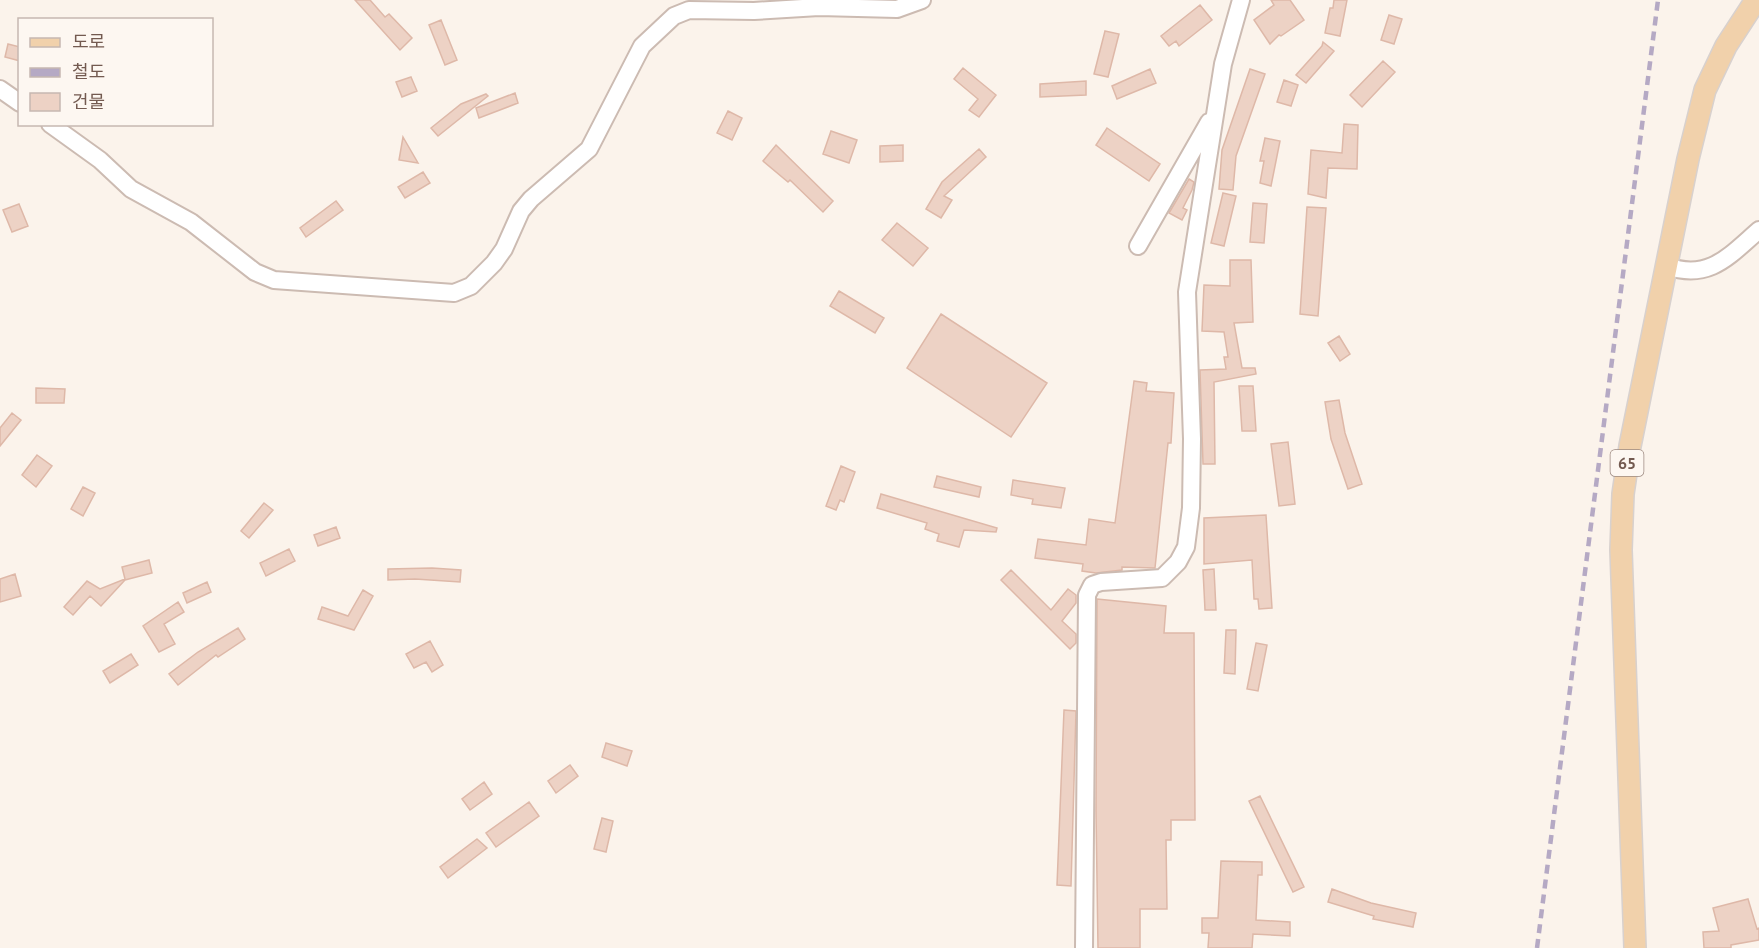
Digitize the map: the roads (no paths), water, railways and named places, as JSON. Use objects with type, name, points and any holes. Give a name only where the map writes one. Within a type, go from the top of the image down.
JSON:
[{"type":"main road","name":"65","points":[[1635,948],[1622,550],[1623,494],[1688,159],[1705,90],[1726,46],[1756,0]]},
{"type":"street","points":[[53,126],[100,160],[131,189],[191,222],[255,272],[274,280],[454,293],[471,286],[494,263],[504,249],[521,211],[531,199],[589,149],[642,46],[674,16],[689,10],[754,11],[819,7],[874,11],[897,9],[922,0]]},
{"type":"street","points":[[1084,948],[1087,596],[1092,585],[1101,582],[1162,578],[1178,562],[1186,547],[1191,508],[1192,439],[1187,292],[1223,64],[1241,0]]},
{"type":"street","points":[[0,89],[18,102]]},
{"type":"street","points":[[1138,246],[1214,114]]},
{"type":"street","points":[[1667,266],[1683,272],[1710,268],[1759,230]]},
{"type":"railway","points":[[1537,948],[1658,0]]}]
